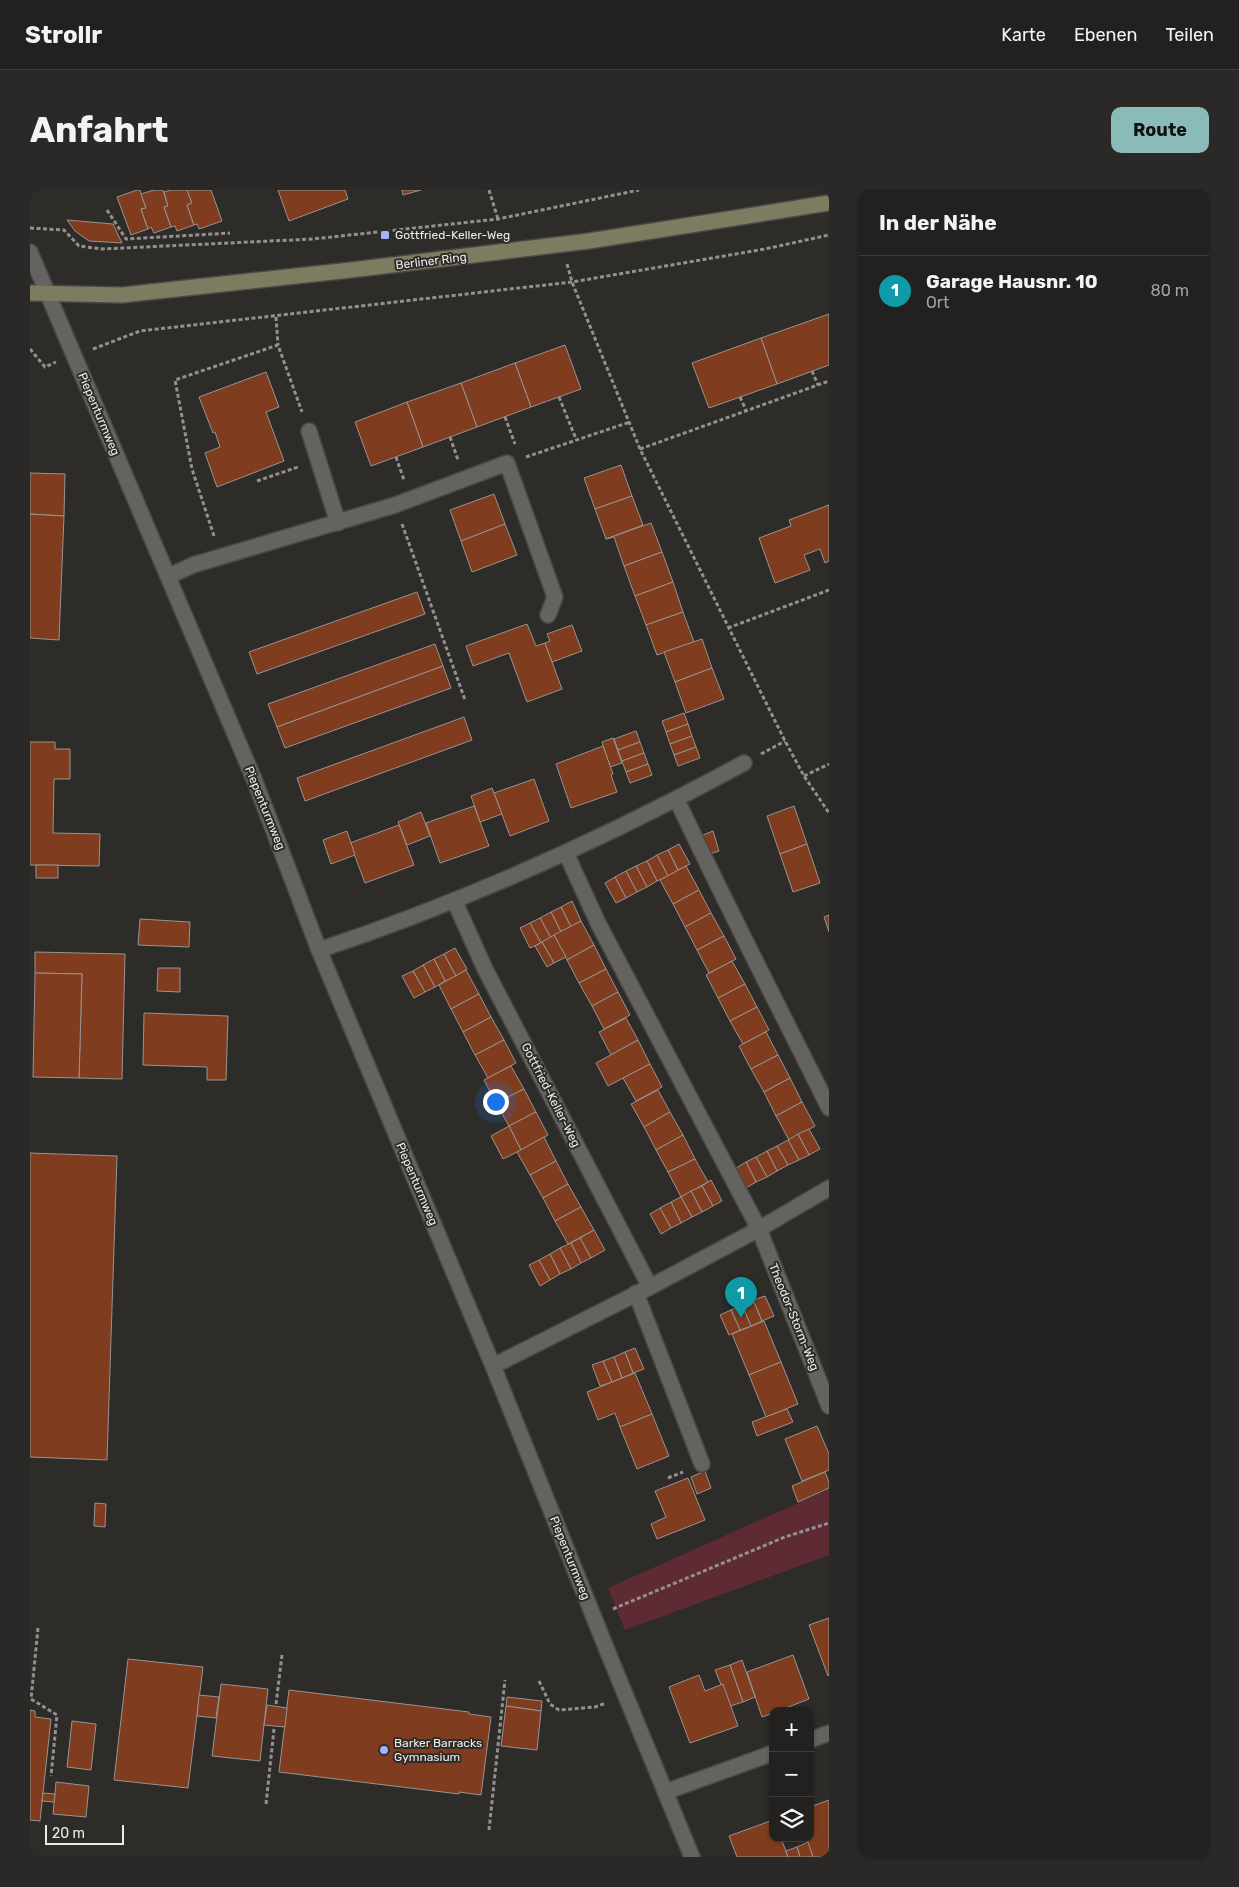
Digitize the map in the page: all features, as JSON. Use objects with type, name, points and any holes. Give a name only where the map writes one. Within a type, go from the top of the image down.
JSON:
[{"type":"main road","name":"Berliner Ring","points":[[30,293],[122,295],[341,272],[562,245],[829,203]]},
{"type":"street","name":"Piepenturmweg","points":[[30,252],[254,779],[320,950],[493,1366],[692,1857]]},
{"type":"street","points":[[308,432],[338,523]]},
{"type":"street","points":[[169,576],[193,565],[395,505],[514,461],[555,597],[548,615]]},
{"type":"street","points":[[320,950],[455,902],[566,853],[677,800],[744,763]]},
{"type":"street","points":[[677,800],[710,871],[829,1108]]},
{"type":"street","points":[[566,853],[598,923],[759,1229]]},
{"type":"street","name":"Gottfried-Keller-Weg","points":[[455,902],[485,969],[650,1287]]},
{"type":"street","points":[[493,1366],[650,1287],[759,1229],[829,1188]]},
{"type":"street","name":"Theodor-Storm-Weg","points":[[759,1229],[829,1406]]},
{"type":"street","points":[[636,1293],[702,1464]]},
{"type":"street","points":[[814,1739],[829,1734]]},
{"type":"street","points":[[665,1792],[769,1754]]},
{"type":"path","points":[[489,190],[498,219]]},
{"type":"path","points":[[30,228],[64,230],[79,246],[102,249],[313,239],[498,219],[639,190]]},
{"type":"path","points":[[107,210],[126,239],[230,233]]},
{"type":"path","points":[[30,349],[45,367],[140,331],[572,282],[765,249],[829,234]]},
{"type":"path","points":[[562,245],[572,282],[640,449],[785,741],[804,776],[829,813]]},
{"type":"path","points":[[276,316],[278,345],[308,432]]},
{"type":"path","points":[[220,557],[192,469],[175,380],[278,345]]},
{"type":"path","points":[[812,371],[818,385]]},
{"type":"path","points":[[640,449],[829,381]]},
{"type":"path","points":[[559,397],[576,440]]},
{"type":"path","points":[[740,397],[746,410]]},
{"type":"path","points":[[505,417],[514,461],[630,422]]},
{"type":"path","points":[[256,481],[318,461]]},
{"type":"path","points":[[395,505],[465,700]]},
{"type":"path","points":[[728,628],[829,590]]},
{"type":"path","points":[[744,763],[785,741]]},
{"type":"path","points":[[804,776],[829,764]]},
{"type":"path","points":[[594,1616],[785,1537],[829,1523]]},
{"type":"path","points":[[38,1628],[31,1699],[57,1715],[51,1776]]},
{"type":"path","points":[[276,1704],[282,1655]]},
{"type":"path","points":[[489,1830],[505,1680]]},
{"type":"path","points":[[539,1681],[550,1704],[559,1710],[595,1707]]},
{"type":"path","points":[[266,1804],[274,1729]]},
{"type":"shaded area","points":[[829,1489],[829,1555],[625,1630],[608,1588]]},
{"type":"building","points":[[140,190],[146,208],[141,209],[148,229],[131,235],[117,197]]},
{"type":"building","points":[[154,190],[163,190],[168,206],[164,207],[171,227],[154,233],[151,227],[148,229],[141,209],[146,208],[141,194]]},
{"type":"building","points":[[187,190],[192,203],[187,205],[194,225],[177,231],[175,226],[171,227],[164,207],[168,206],[164,192]]},
{"type":"building","points":[[187,190],[211,190],[222,221],[199,229],[197,224],[194,225],[187,205],[192,203]]},
{"type":"building","points":[[278,190],[345,190],[348,199],[289,221]]},
{"type":"building","points":[[402,190],[421,190],[403,195]]},
{"type":"building","points":[[67,220],[113,224],[122,243],[89,241],[75,231]]},
{"type":"building","points":[[829,314],[829,365],[777,384],[761,338]]},
{"type":"building","points":[[761,338],[777,384],[709,408],[692,363]]},
{"type":"building","points":[[565,345],[581,389],[531,407],[515,363]]},
{"type":"building","points":[[515,363],[531,407],[477,427],[461,383]]},
{"type":"building","points":[[266,372],[279,407],[266,412],[284,461],[217,487],[205,453],[220,447],[199,397]]},
{"type":"building","points":[[461,383],[477,427],[423,447],[407,402]]},
{"type":"building","points":[[407,402],[423,447],[371,466],[355,422]]},
{"type":"building","points":[[621,465],[632,496],[595,509],[584,478]]},
{"type":"building","points":[[30,473],[65,474],[64,516],[30,514]]},
{"type":"building","points":[[494,494],[505,524],[461,541],[450,510]]},
{"type":"building","points":[[632,496],[643,525],[606,539],[595,509]]},
{"type":"building","points":[[829,505],[829,561],[825,563],[820,549],[804,555],[810,570],[775,583],[759,538],[791,526],[789,520]]},
{"type":"building","points":[[30,514],[64,516],[59,640],[30,638]]},
{"type":"building","points":[[651,523],[662,552],[624,566],[614,537],[606,539]]},
{"type":"building","points":[[505,524],[517,555],[472,572],[461,541]]},
{"type":"building","points":[[662,552],[673,582],[635,596],[624,566]]},
{"type":"building","points":[[673,582],[683,612],[646,625],[635,596]]},
{"type":"building","points":[[417,592],[425,614],[257,674],[249,652]]},
{"type":"building","points":[[683,612],[694,642],[657,655],[646,625]]},
{"type":"building","points":[[527,624],[536,646],[545,643],[562,689],[527,702],[509,653],[473,666],[466,646]]},
{"type":"building","points":[[572,625],[582,651],[552,662],[545,643],[550,641],[547,634]]},
{"type":"building","points":[[702,639],[712,668],[675,682],[664,652]]},
{"type":"building","points":[[435,644],[443,666],[277,727],[268,704]]},
{"type":"building","points":[[443,666],[451,688],[285,748],[277,727]]},
{"type":"building","points":[[712,668],[724,699],[686,713],[675,682]]},
{"type":"building","points":[[684,713],[688,724],[666,732],[662,721]]},
{"type":"building","points":[[464,717],[472,740],[305,801],[297,778]]},
{"type":"building","points":[[688,724],[692,736],[670,744],[666,732]]},
{"type":"building","points":[[636,731],[640,742],[618,750],[614,739]]},
{"type":"building","points":[[692,736],[696,747],[674,755],[670,744]]},
{"type":"building","points":[[613,738],[622,763],[610,767],[602,742]]},
{"type":"building","points":[[30,742],[55,742],[55,749],[70,749],[70,779],[54,779],[53,833],[100,834],[99,866],[30,865]]},
{"type":"building","points":[[640,742],[644,753],[622,761],[618,750]]},
{"type":"building","points":[[603,746],[617,792],[571,808],[556,764]]},
{"type":"building","points":[[696,747],[700,758],[678,766],[674,755]]},
{"type":"building","points":[[644,753],[648,764],[626,772],[622,761]]},
{"type":"building","points":[[648,764],[652,775],[630,783],[626,772]]},
{"type":"building","points":[[534,779],[549,821],[510,836],[494,793]]},
{"type":"building","points":[[492,788],[502,814],[480,822],[471,796]]},
{"type":"building","points":[[474,806],[489,846],[440,863],[426,823]]},
{"type":"building","points":[[794,806],[807,844],[780,854],[767,816]]},
{"type":"building","points":[[421,812],[430,836],[407,845],[398,822]]},
{"type":"building","points":[[399,825],[414,865],[365,883],[350,843]]},
{"type":"building","points":[[347,831],[355,855],[331,864],[323,840]]},
{"type":"building","points":[[713,831],[719,851],[709,854],[703,835]]},
{"type":"building","points":[[679,844],[690,864],[678,870],[668,850]]},
{"type":"building","points":[[807,844],[820,883],[793,892],[780,854]]},
{"type":"building","points":[[668,850],[678,870],[668,876],[657,855]]},
{"type":"building","points":[[657,855],[668,876],[657,881],[647,861]]},
{"type":"building","points":[[647,861],[657,881],[647,887],[636,866]]},
{"type":"building","points":[[36,865],[58,865],[58,878],[36,878]]},
{"type":"building","points":[[636,866],[647,887],[637,892],[626,871]]},
{"type":"building","points":[[686,866],[699,890],[673,904],[660,880]]},
{"type":"building","points":[[626,871],[637,892],[626,898],[615,877]]},
{"type":"building","points":[[615,877],[626,898],[616,903],[605,883]]},
{"type":"building","points":[[699,890],[711,913],[685,927],[673,904]]},
{"type":"building","points":[[572,901],[581,921],[571,927],[561,907]]},
{"type":"building","points":[[561,907],[571,927],[561,932],[551,912]]},
{"type":"building","points":[[551,912],[561,932],[551,938],[540,918]]},
{"type":"building","points":[[711,913],[724,936],[697,950],[685,927]]},
{"type":"building","points":[[829,915],[829,932],[824,917]]},
{"type":"building","points":[[540,918],[551,938],[541,943],[530,923]]},
{"type":"building","points":[[140,919],[190,922],[189,947],[138,945]]},
{"type":"building","points":[[581,921],[594,945],[567,960],[554,935]]},
{"type":"building","points":[[530,923],[541,943],[530,948],[520,928]]},
{"type":"building","points":[[554,935],[566,957],[554,963],[542,942]]},
{"type":"building","points":[[724,936],[736,959],[709,973],[697,950]]},
{"type":"building","points":[[542,942],[554,963],[547,967],[535,946]]},
{"type":"building","points":[[594,945],[606,969],[579,983],[567,960]]},
{"type":"building","points":[[455,948],[467,969],[456,976],[444,954]]},
{"type":"building","points":[[35,952],[125,954],[122,1079],[79,1078],[82,974],[35,973]]},
{"type":"building","points":[[444,954],[456,976],[445,981],[434,959]]},
{"type":"building","points":[[434,959],[445,981],[435,987],[423,965]]},
{"type":"building","points":[[732,961],[745,984],[718,998],[706,975]]},
{"type":"building","points":[[423,965],[435,987],[425,992],[413,971]]},
{"type":"building","points":[[158,968],[180,968],[180,992],[157,991]]},
{"type":"building","points":[[606,969],[618,992],[592,1006],[579,983]]},
{"type":"building","points":[[466,970],[479,994],[451,1009],[439,985]]},
{"type":"building","points":[[413,971],[425,992],[414,998],[402,976]]},
{"type":"building","points":[[35,973],[82,974],[79,1078],[33,1077]]},
{"type":"building","points":[[745,984],[757,1007],[730,1021],[718,998]]},
{"type":"building","points":[[618,992],[630,1015],[604,1029],[592,1006]]},
{"type":"building","points":[[479,994],[491,1017],[463,1032],[451,1009]]},
{"type":"building","points":[[757,1007],[769,1030],[743,1044],[730,1021]]},
{"type":"building","points":[[144,1013],[228,1016],[226,1080],[207,1080],[207,1067],[143,1065]]},
{"type":"building","points":[[491,1017],[504,1040],[475,1055],[463,1032]]},
{"type":"building","points":[[626,1018],[638,1040],[611,1055],[599,1032]]},
{"type":"building","points":[[766,1032],[778,1055],[751,1069],[739,1046]]},
{"type":"building","points":[[504,1040],[516,1063],[488,1078],[475,1055]]},
{"type":"building","points":[[638,1040],[650,1064],[608,1086],[596,1063]]},
{"type":"building","points":[[778,1055],[790,1078],[764,1092],[751,1069]]},
{"type":"building","points":[[650,1064],[662,1087],[636,1101],[623,1078]]},
{"type":"building","points":[[511,1066],[524,1089],[496,1103],[484,1080]]},
{"type":"building","points":[[790,1078],[802,1102],[776,1116],[764,1092]]},
{"type":"building","points":[[524,1089],[536,1112],[509,1126],[496,1103]]},
{"type":"building","points":[[658,1090],[670,1112],[644,1127],[631,1104]]},
{"type":"building","points":[[802,1102],[815,1126],[789,1140],[776,1116]]},
{"type":"building","points":[[536,1112],[548,1135],[521,1150],[509,1126]]},
{"type":"building","points":[[670,1112],[683,1135],[656,1150],[644,1127]]},
{"type":"building","points":[[509,1126],[521,1150],[503,1159],[491,1136]]},
{"type":"building","points":[[809,1129],[820,1149],[809,1155],[798,1134]]},
{"type":"building","points":[[798,1134],[809,1155],[799,1160],[788,1140]]},
{"type":"building","points":[[683,1135],[695,1159],[668,1172],[656,1150]]},
{"type":"building","points":[[544,1137],[556,1161],[530,1175],[517,1152]]},
{"type":"building","points":[[788,1140],[799,1160],[788,1165],[777,1146]]},
{"type":"building","points":[[777,1146],[788,1165],[777,1171],[767,1151]]},
{"type":"building","points":[[767,1151],[777,1171],[767,1177],[756,1157]]},
{"type":"building","points":[[30,1153],[117,1156],[107,1460],[30,1457]]},
{"type":"building","points":[[756,1157],[767,1177],[756,1182],[746,1162]]},
{"type":"building","points":[[695,1159],[708,1182],[681,1197],[668,1172]]},
{"type":"building","points":[[556,1161],[568,1184],[543,1198],[530,1175]]},
{"type":"building","points":[[746,1162],[756,1182],[746,1188],[736,1168]]},
{"type":"building","points":[[711,1180],[722,1201],[713,1206],[702,1186]]},
{"type":"building","points":[[568,1184],[581,1207],[555,1221],[543,1198]]},
{"type":"building","points":[[702,1186],[713,1206],[702,1212],[691,1191]]},
{"type":"building","points":[[691,1191],[702,1212],[692,1217],[681,1197]]},
{"type":"building","points":[[681,1197],[692,1217],[681,1223],[671,1202]]},
{"type":"building","points":[[671,1202],[681,1223],[671,1228],[660,1208]]},
{"type":"building","points":[[581,1207],[594,1230],[568,1244],[555,1221]]},
{"type":"building","points":[[660,1208],[671,1228],[661,1234],[650,1214]]},
{"type":"building","points":[[594,1230],[605,1250],[591,1258],[580,1238]]},
{"type":"building","points":[[580,1238],[591,1258],[581,1263],[571,1243]]},
{"type":"building","points":[[571,1243],[581,1263],[571,1269],[560,1248]]},
{"type":"building","points":[[560,1248],[571,1269],[560,1274],[550,1254]]},
{"type":"building","points":[[550,1254],[560,1274],[550,1280],[539,1260]]},
{"type":"building","points":[[539,1260],[550,1280],[540,1286],[529,1265]]},
{"type":"building","points":[[765,1296],[774,1316],[762,1321],[753,1300]]},
{"type":"building","points":[[753,1300],[762,1321],[751,1326],[742,1305]]},
{"type":"building","points":[[742,1305],[751,1326],[740,1330],[731,1310]]},
{"type":"building","points":[[731,1310],[740,1330],[729,1335],[720,1315]]},
{"type":"building","points":[[764,1321],[781,1362],[749,1375],[732,1334]]},
{"type":"building","points":[[635,1348],[644,1369],[633,1373],[625,1352]]},
{"type":"building","points":[[625,1352],[633,1373],[622,1378],[614,1357]]},
{"type":"building","points":[[614,1357],[622,1378],[612,1382],[603,1361]]},
{"type":"building","points":[[603,1361],[612,1382],[600,1386],[592,1365]]},
{"type":"building","points":[[781,1362],[798,1404],[766,1417],[749,1375]]},
{"type":"building","points":[[635,1373],[652,1414],[620,1427],[615,1413],[598,1420],[587,1392]]},
{"type":"building","points":[[787,1409],[793,1422],[757,1436],[752,1422]]},
{"type":"building","points":[[652,1414],[669,1456],[637,1469],[620,1427]]},
{"type":"building","points":[[817,1426],[829,1454],[829,1470],[802,1481],[785,1439]]},
{"type":"building","points":[[705,1471],[711,1488],[697,1494],[691,1477]]},
{"type":"building","points":[[825,1472],[829,1488],[798,1502],[792,1486]]},
{"type":"building","points":[[688,1478],[705,1520],[657,1539],[651,1524],[666,1517],[655,1491]]},
{"type":"building","points":[[95,1503],[106,1504],[105,1527],[94,1526]]},
{"type":"building","points":[[829,1618],[829,1675],[828,1676],[809,1625]]},
{"type":"building","points":[[793,1655],[809,1699],[788,1707],[769,1707],[769,1714],[762,1717],[747,1672]]},
{"type":"building","points":[[128,1659],[203,1667],[188,1788],[114,1780]]},
{"type":"building","points":[[742,1660],[755,1697],[743,1702],[730,1665]]},
{"type":"building","points":[[730,1665],[743,1702],[730,1706],[715,1670]]},
{"type":"building","points":[[699,1675],[705,1691],[723,1684],[738,1726],[690,1743],[669,1687]]},
{"type":"building","points":[[221,1684],[268,1689],[260,1761],[212,1756]]},
{"type":"building","name":"Barker Barracks Gymnasium","points":[[289,1690],[469,1712],[469,1714],[491,1717],[481,1795],[279,1772]]},
{"type":"building","points":[[199,1695],[219,1697],[216,1718],[197,1716]]},
{"type":"building","points":[[507,1697],[542,1701],[541,1711],[506,1706]]},
{"type":"building","points":[[267,1705],[287,1708],[285,1727],[264,1725]]},
{"type":"building","points":[[506,1706],[541,1711],[537,1750],[501,1746]]},
{"type":"building","points":[[30,1710],[35,1711],[35,1717],[51,1719],[40,1821],[30,1820]]},
{"type":"building","points":[[72,1721],[96,1724],[91,1770],[67,1767]]},
{"type":"building","points":[[56,1782],[89,1786],[86,1817],[53,1814]]},
{"type":"building","points":[[43,1793],[55,1794],[54,1802],[42,1801]]},
{"type":"building","points":[[829,1800],[829,1855],[823,1857],[813,1857],[807,1842],[814,1842],[814,1806]]},
{"type":"building","points":[[769,1821],[769,1842],[782,1842],[788,1857],[737,1857],[729,1836]]},
{"type":"building","points":[[808,1842],[813,1857],[800,1857],[797,1847]]},
{"type":"building","points":[[797,1847],[800,1857],[788,1857],[786,1851]]},
{"type":"place","name":"Gottfried-Keller-Weg","points":[[385,235]]},
{"type":"place","name":"Garage Hausnr. 10","points":[[741,1318]]},
{"type":"place","name":"Barker Barracks Gymnasium","points":[[384,1750]]}]
